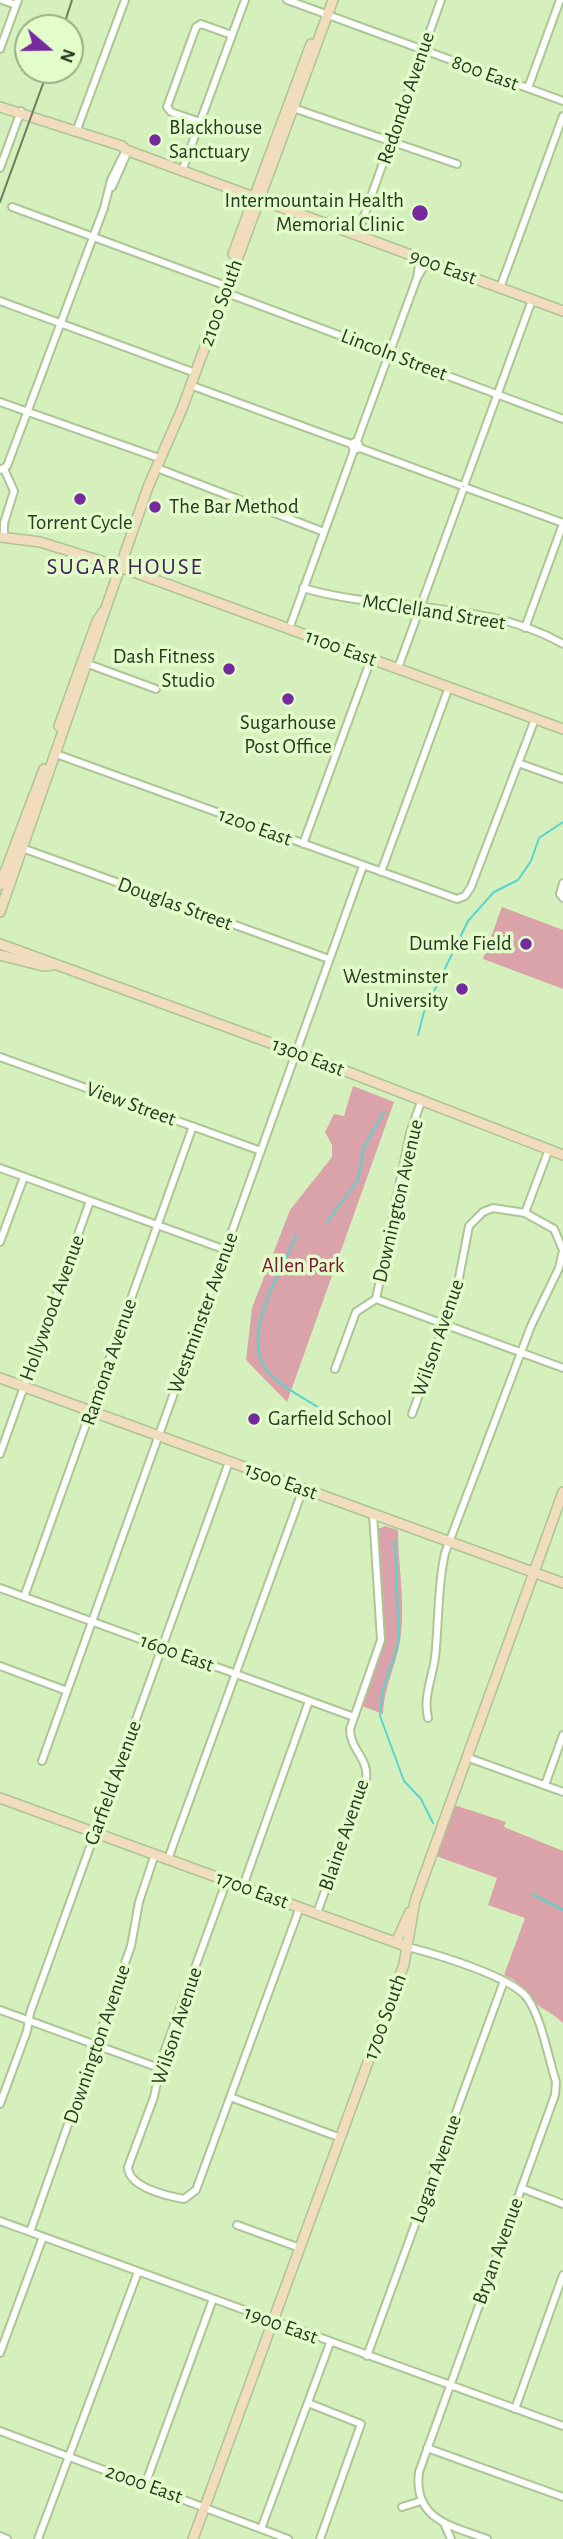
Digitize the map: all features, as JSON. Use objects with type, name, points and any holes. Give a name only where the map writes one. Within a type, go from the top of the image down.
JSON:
[{"type":"street","points":[[0,49],[17,3],[2,0]]},
{"type":"street","points":[[76,132],[125,0]]},
{"type":"street","points":[[182,171],[245,0]]},
{"type":"street","name":"800 East","points":[[287,0],[563,101]]},
{"type":"street","name":"2100 South","points":[[0,912],[148,487],[191,385],[328,0]]},
{"type":"street","name":"2100 South","points":[[256,199],[277,151],[276,144],[302,62],[333,0]]},
{"type":"street","name":"Redondo Avenue","points":[[357,236],[441,0]]},
{"type":"street","points":[[528,88],[560,0]]},
{"type":"street","points":[[200,122],[171,112],[167,107],[196,27],[201,24],[232,35]]},
{"type":"street","name":"900 East","points":[[0,101],[120,151],[127,151],[563,311]]},
{"type":"street","points":[[289,106],[457,164]]},
{"type":"street","name":"900 East","points":[[0,107],[21,111]]},
{"type":"street","points":[[0,168],[21,111]]},
{"type":"street","points":[[500,288],[563,116]]},
{"type":"street","points":[[2,537],[14,491],[2,469],[29,412],[127,151]]},
{"type":"street","name":"Lincoln Street","points":[[12,207],[93,237],[222,292],[563,419]]},
{"type":"street","points":[[289,628],[424,260]]},
{"type":"street","name":"2100 South","points":[[148,487],[146,481],[169,434],[196,354],[222,292]]},
{"type":"street","points":[[398,668],[532,300]]},
{"type":"street","points":[[0,301],[190,371]]},
{"type":"street","points":[[196,354],[188,381],[191,385],[563,524],[525,628]]},
{"type":"street","points":[[0,402],[156,457],[155,471],[324,532]]},
{"type":"street","name":"1100 East","points":[[2,537],[40,542],[120,567],[563,729]]},
{"type":"street","name":"McClelland Street","points":[[303,588],[343,598],[499,619],[563,644]]},
{"type":"street","name":"2100 South","points":[[0,885],[97,621],[106,607]]},
{"type":"street","points":[[303,844],[371,659]]},
{"type":"street","points":[[88,664],[156,689]]},
{"type":"street","points":[[381,872],[449,687]]},
{"type":"street","points":[[66,723],[71,699],[69,697]]},
{"type":"street","points":[[535,719],[518,763],[563,779]]},
{"type":"street","name":"1200 East","points":[[56,754],[455,899],[465,896],[471,887],[518,763]]},
{"type":"street","points":[[22,848],[20,843],[32,809],[33,794]]},
{"type":"street","name":"Douglas Street","points":[[22,848],[330,960]]},
{"type":"street","name":"Westminster Avenue","points":[[42,1761],[363,866]]},
{"type":"street","points":[[561,896],[563,883]]},
{"type":"street","name":"1300 East","points":[[0,944],[296,1052],[563,1155]]},
{"type":"street","name":"1300 East","points":[[0,955],[43,966],[52,965]]},
{"type":"street","name":"View Street","points":[[0,1057],[261,1151]]},
{"type":"street","name":"Downington Avenue","points":[[335,1369],[356,1312],[376,1299],[410,1133],[421,1102]]},
{"type":"street","name":"Ramona Avenue","points":[[24,1597],[193,1126]]},
{"type":"street","points":[[428,1718],[426,1705],[435,1657],[439,1588],[450,1543],[539,1306],[559,1268],[563,1250],[554,1229],[525,1213],[549,1149]]},
{"type":"street","points":[[0,1168],[226,1250]]},
{"type":"street","points":[[0,1242],[24,1177]]},
{"type":"street","name":"Hollywood Avenue","points":[[0,1454],[90,1200]]},
{"type":"street","name":"Wilson Avenue","points":[[412,1414],[459,1282],[467,1231],[473,1220],[493,1208],[525,1213]]},
{"type":"street","points":[[376,1299],[563,1368]]},
{"type":"street","name":"1500 East","points":[[0,1378],[563,1583]]},
{"type":"street","name":"Garfield Avenue","points":[[0,2104],[229,1462]]},
{"type":"street","points":[[169,1859],[303,1489]]},
{"type":"street","name":"1700 South","points":[[193,2539],[341,2138],[408,1947],[412,1908],[563,1492]]},
{"type":"street","name":"Blaine Avenue","points":[[317,1913],[366,1779],[366,1763],[350,1737],[354,1717],[381,1640],[373,1514]]},
{"type":"street","name":"1600 East","points":[[0,1588],[354,1717]]},
{"type":"street","points":[[0,1667],[67,1691]]},
{"type":"street","points":[[243,1886],[309,1701]]},
{"type":"street","points":[[545,1785],[563,1735]]},
{"type":"street","points":[[466,1757],[563,1792]]},
{"type":"street","name":"1700 East","points":[[0,1798],[504,1981]]},
{"type":"street","name":"Downington Avenue","points":[[30,2232],[131,1947],[142,1893],[155,1854]]},
{"type":"street","name":"Wilson Avenue","points":[[193,2194],[184,2199],[151,2189],[135,2182],[128,2171],[155,2097],[159,2068],[227,1881]]},
{"type":"street","name":"Blaine Avenue","points":[[193,2194],[300,1907]]},
{"type":"street","points":[[396,1942],[412,1908]]},
{"type":"street","name":"Bryan Avenue","points":[[421,2501],[419,2472],[427,2448],[560,2084],[531,2005],[522,1992],[504,1981]]},
{"type":"street","name":"Logan Avenue","points":[[367,2356],[504,1981]]},
{"type":"street","points":[[0,2010],[159,2068]]},
{"type":"street","points":[[230,2097],[341,2138]]},
{"type":"street","points":[[521,2188],[563,2204]]},
{"type":"street","name":"1900 East","points":[[0,2221],[563,2426]]},
{"type":"street","points":[[237,2225],[300,2248]]},
{"type":"street","points":[[0,2353],[43,2237]]},
{"type":"street","points":[[38,2539],[138,2272]]},
{"type":"street","points":[[515,2409],[563,2275]]},
{"type":"street","points":[[145,2484],[213,2299]]},
{"type":"street","points":[[261,2529],[330,2343]]},
{"type":"street","points":[[308,2403],[361,2424],[320,2539]]},
{"type":"street","name":"2000 East","points":[[0,2431],[145,2484],[261,2529],[272,2536],[288,2539]]},
{"type":"street","points":[[427,2448],[563,2497]]},
{"type":"street","points":[[402,2507],[421,2501],[431,2514],[444,2524],[487,2539]]},
{"type":"street","points":[[444,2524],[451,2539]]},
{"type":"street","points":[[459,2539],[471,2533]]},
{"type":"street","points":[[0,2536],[7,2539]]},
{"type":"green space","name":"Dumke Field","points":[[502,907],[563,930],[563,989],[483,959]]},
{"type":"green space","name":"Allen Park","points":[[353,1086],[394,1102],[287,1402],[246,1360],[252,1308],[290,1210],[332,1157],[332,1145],[325,1132],[334,1114],[344,1116]]},
{"type":"green space","points":[[385,1526],[398,1530],[402,1621],[383,1714],[362,1706],[385,1642],[378,1529]]},
{"type":"green space","points":[[454,1805],[506,1822],[504,1827],[563,1851],[563,2023],[532,2001],[517,1983],[504,1975],[525,1918],[488,1905],[497,1878],[436,1856]]},
{"type":"waterway","points":[[418,1035],[424,1012],[468,921],[494,892],[518,880],[531,861],[539,838],[563,822]]},
{"type":"waterway","points":[[327,1222],[358,1180],[364,1147],[384,1112]]},
{"type":"waterway","points":[[296,1235],[272,1287],[259,1325],[261,1360],[279,1382],[338,1422]]},
{"type":"waterway","points":[[395,1540],[399,1641],[382,1692],[380,1716],[404,1781],[421,1799],[433,1823]]},
{"type":"waterway","points":[[532,1894],[563,1910]]},
{"type":"tram line","points":[[68,14],[72,0]]},
{"type":"tram line","points":[[0,202],[43,84]]},
{"type":"place","name":"Blackhouse Sanctuary","points":[[155,140]]},
{"type":"place","name":"Intermountain Health Memorial Clinic","points":[[420,213]]},
{"type":"place","name":"Torrent Cycle","points":[[80,499]]},
{"type":"place","name":"The Bar Method","points":[[155,507]]},
{"type":"place","name":"Dash Fitness Studio","points":[[229,669]]},
{"type":"place","name":"Sugarhouse Post Office","points":[[288,699]]},
{"type":"place","name":"Dumke Field","points":[[526,944]]},
{"type":"place","name":"Westminster University","points":[[462,989]]},
{"type":"place","name":"Garfield School","points":[[254,1419]]},
{"type":"district","name":"SUGAR HOUSE","points":[[125,567]]}]
